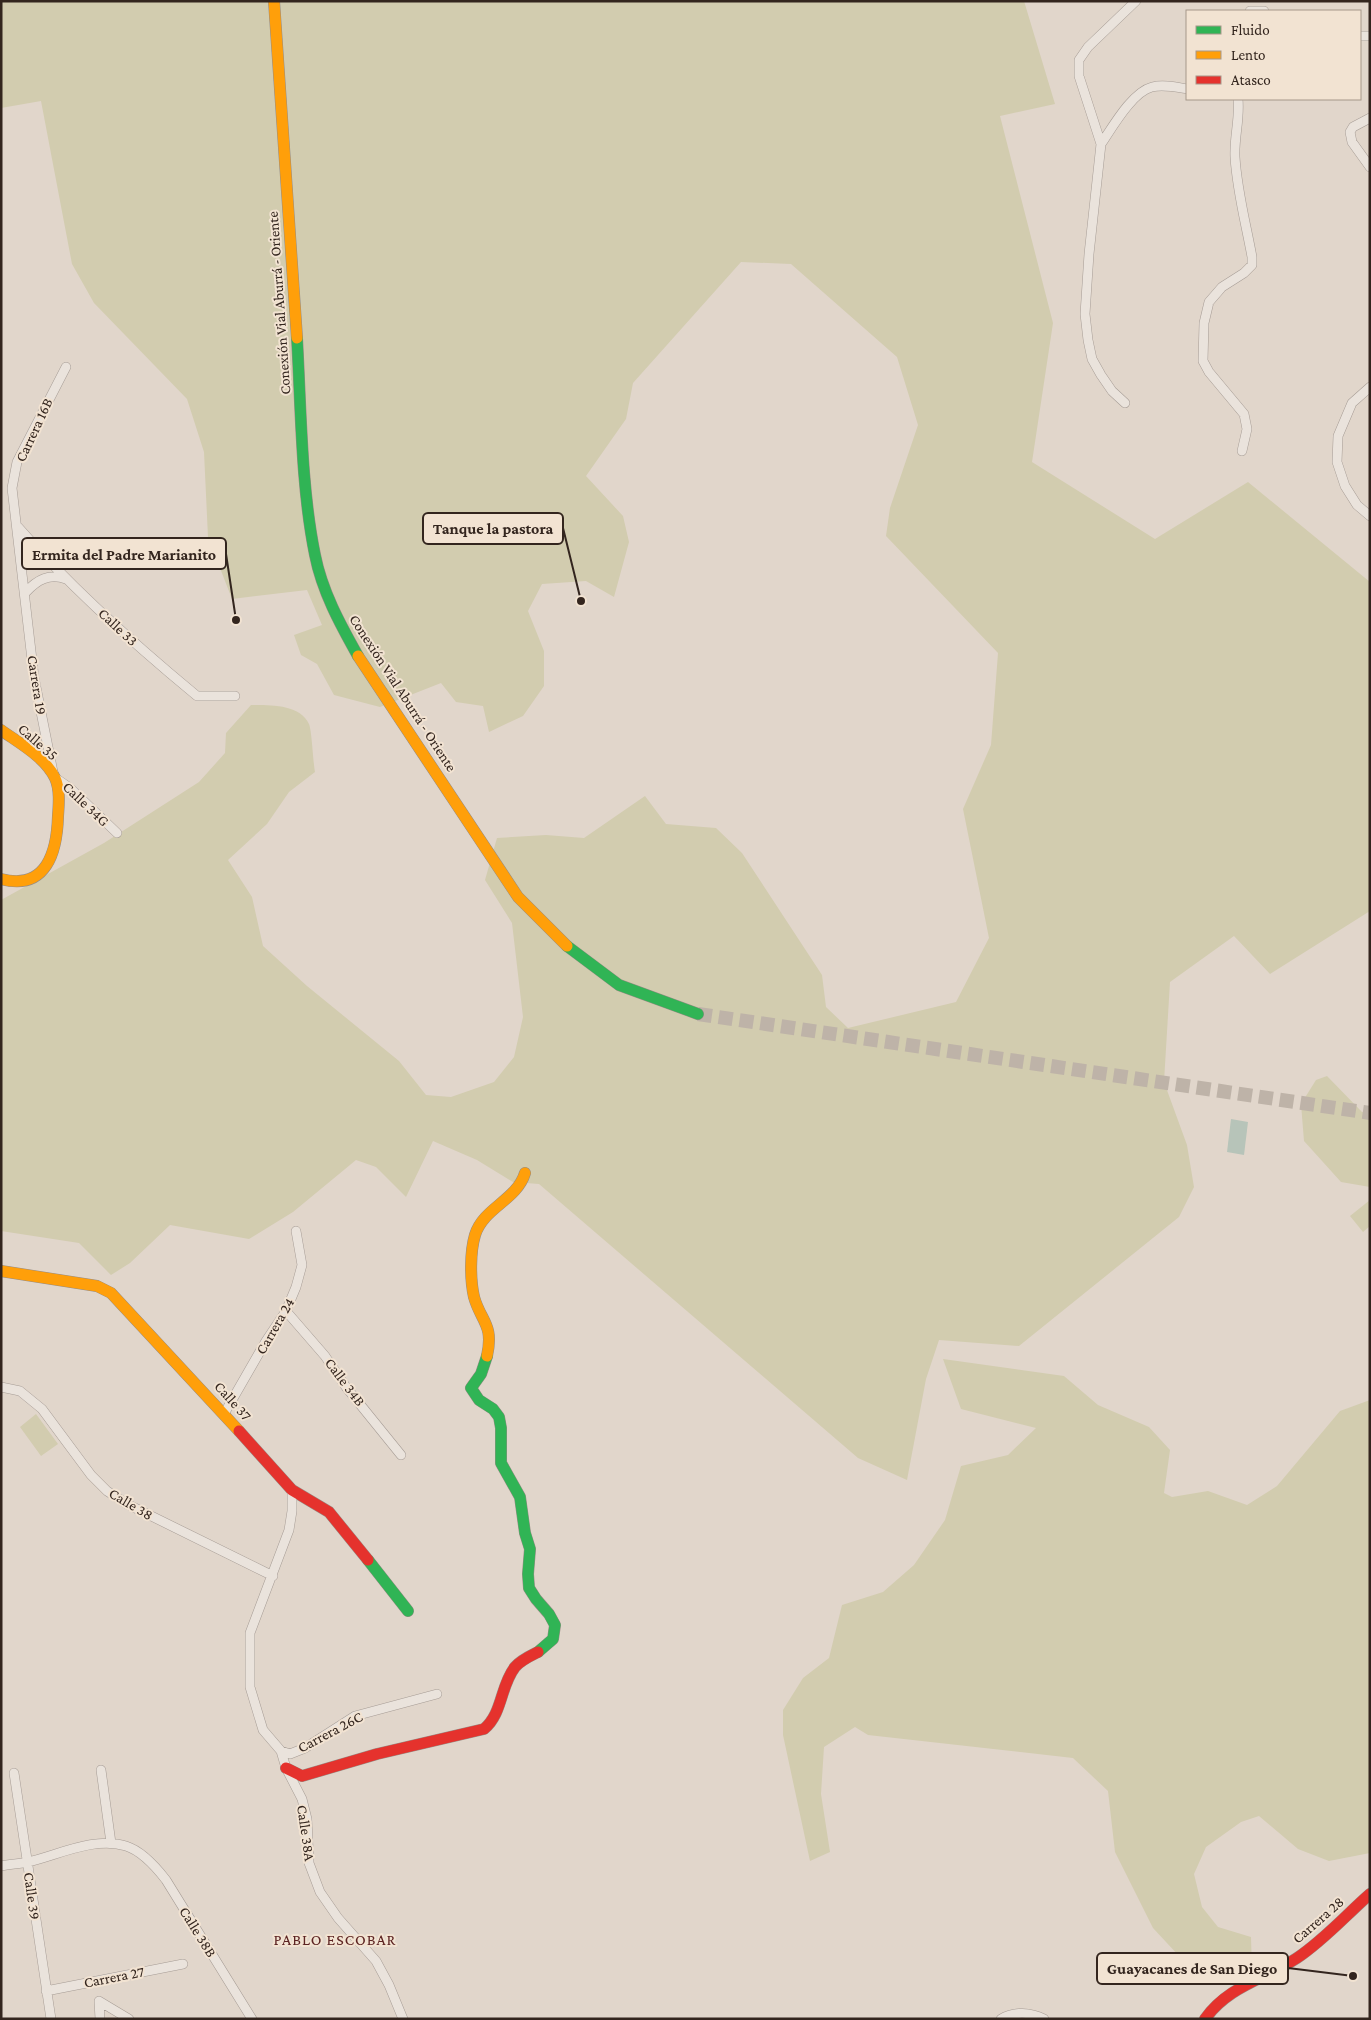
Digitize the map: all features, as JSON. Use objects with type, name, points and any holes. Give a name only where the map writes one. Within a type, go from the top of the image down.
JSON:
[{"type":"street","name":"Conexión Vial Aburrá - Oriente","points":[[274,1],[308,506],[315,556],[333,611],[359,658],[518,897],[574,952],[619,985],[698,1014]]},
{"type":"street","points":[[1125,403],[1112,391],[1101,375],[1092,359],[1088,340],[1086,314],[1089,262],[1101,144],[1079,76],[1079,60],[1088,47],[1136,1]]},
{"type":"street","points":[[1101,144],[1122,114],[1143,91],[1162,86],[1186,89]]},
{"type":"street","points":[[1238,100],[1240,112],[1235,154],[1236,179],[1252,265],[1244,274],[1222,287],[1209,302],[1204,323],[1203,361],[1209,372],[1244,414],[1247,429],[1242,451]]},
{"type":"street","points":[[1370,118],[1354,127],[1350,132],[1352,142],[1370,167]]},
{"type":"street","name":"Carrera 16B","points":[[18,526],[12,488],[18,462],[66,367]]},
{"type":"street","points":[[1370,387],[1352,403],[1338,436],[1337,462],[1345,486],[1357,505],[1370,516]]},
{"type":"street","name":"Calle 33","points":[[18,526],[70,582],[143,651],[197,696],[235,696]]},
{"type":"street","name":"Carrera 19","points":[[18,526],[34,677],[54,776]]},
{"type":"street","points":[[26,592],[46,577],[56,576],[70,582]]},
{"type":"street","name":"Calle 35","points":[[1,730],[38,759],[54,776]]},
{"type":"street","points":[[1,879],[12,881],[38,875],[47,868],[53,858],[58,805],[54,776]]},
{"type":"street","name":"Calle 34G","points":[[54,776],[70,788],[116,833]]},
{"type":"street","points":[[286,1768],[302,1776],[377,1754],[484,1729],[494,1722],[500,1697],[516,1666],[546,1648],[555,1634],[555,1624],[548,1611],[534,1601],[529,1589],[526,1570],[531,1556],[530,1546],[526,1534],[522,1502],[515,1485],[505,1472],[501,1462],[500,1417],[495,1411],[479,1400],[471,1388],[480,1378],[487,1362],[488,1341],[487,1324],[474,1295],[475,1233],[490,1213],[519,1186],[525,1173]]},
{"type":"street","name":"Carrera 24","points":[[224,1414],[266,1340],[286,1311],[296,1286],[302,1265],[296,1231]]},
{"type":"street","name":"Calle 37","points":[[1,1270],[97,1286],[111,1293],[292,1490],[329,1512],[408,1611]]},
{"type":"street","name":"Calle 34B","points":[[286,1311],[325,1356],[346,1387],[402,1455]]},
{"type":"street","name":"Calle 38","points":[[1,1387],[20,1391],[42,1409],[91,1475],[107,1491],[127,1504],[273,1576]]},
{"type":"street","name":"Calle 38A","points":[[292,1490],[292,1511],[289,1530],[250,1633],[250,1687],[263,1730],[281,1751],[286,1768],[302,1799],[307,1819],[309,1863],[320,1892],[338,1918],[376,1960],[390,1985],[403,2019]]},
{"type":"street","name":"Carrera 26C","points":[[281,1751],[290,1754],[305,1748],[355,1716],[437,1694]]},
{"type":"street","points":[[1,1866],[27,1862],[87,1846],[111,1843],[100,1770]]},
{"type":"street","name":"Calle 39","points":[[14,1773],[51,2019]]},
{"type":"street","name":"Calle 38B","points":[[111,1843],[126,1846],[138,1852],[153,1864],[166,1880],[252,2019]]},
{"type":"street","name":"Carrera 28","points":[[1205,2019],[1209,2011],[1230,1992],[1295,1959],[1370,1894]]},
{"type":"street","name":"Carrera 27","points":[[46,1991],[183,1964]]},
{"type":"street","points":[[100,2019],[99,2000],[129,2019]]},
{"type":"street","points":[[1001,2019],[1024,2013],[1032,2013],[1044,2019]]},
{"type":"shaded area","points":[[1,1],[1024,1],[1055,104],[1000,116],[1053,323],[1032,462],[1155,539],[1248,482],[1370,582],[1370,911],[1270,974],[1234,936],[1170,982],[1164,1082],[1187,1145],[1194,1187],[1179,1217],[1019,1346],[939,1340],[926,1379],[907,1480],[858,1458],[539,1184],[513,1182],[477,1160],[433,1141],[406,1197],[376,1167],[356,1160],[293,1212],[249,1239],[170,1225],[130,1263],[111,1275],[79,1243],[1,1231],[1,900],[104,843],[199,782],[225,753],[226,733],[251,705],[283,707],[305,717],[310,728],[315,772],[289,792],[267,824],[228,860],[252,897],[263,946],[307,986],[399,1061],[426,1095],[451,1097],[494,1082],[514,1057],[523,1017],[512,923],[485,880],[497,838],[546,835],[584,838],[645,796],[666,824],[716,828],[742,853],[822,975],[826,1007],[848,1028],[956,1002],[989,938],[963,809],[991,745],[998,653],[886,536],[890,508],[918,425],[897,357],[791,264],[741,262],[633,383],[626,419],[586,476],[623,516],[629,542],[614,597],[586,581],[542,584],[528,611],[544,651],[544,686],[523,716],[489,732],[483,706],[456,702],[441,683],[380,707],[334,695],[317,664],[301,655],[294,635],[322,625],[307,590],[232,599],[208,537],[204,452],[187,399],[94,303],[72,264],[41,101],[1,108]]},
{"type":"shaded area","points":[[1327,1076],[1362,1112],[1370,1112],[1370,1187],[1341,1182],[1304,1141],[1301,1104],[1316,1080]]},
{"type":"shaded area","points":[[1231,1119],[1248,1122],[1244,1155],[1227,1152]]},
{"type":"shaded area","points":[[1370,1200],[1370,1226],[1363,1232],[1350,1216]]},
{"type":"shaded area","points":[[943,1359],[1064,1376],[1098,1405],[1149,1427],[1170,1450],[1164,1493],[1172,1497],[1208,1491],[1247,1505],[1277,1486],[1340,1411],[1370,1400],[1370,1853],[1329,1861],[1298,1849],[1259,1816],[1241,1822],[1206,1847],[1194,1874],[1202,1907],[1218,1927],[1251,1937],[1252,1972],[1206,1985],[1153,1928],[1115,1852],[1108,1791],[1073,1758],[868,1735],[855,1727],[824,1747],[821,1794],[830,1852],[810,1861],[783,1735],[783,1710],[803,1678],[829,1658],[842,1605],[883,1592],[914,1565],[945,1520],[961,1466],[1008,1455],[1036,1428],[961,1409]]},
{"type":"shaded area","points":[[36,1414],[58,1444],[41,1456],[20,1427]]},
{"type":"tunnel","points":[[698,1014],[1370,1113]]},
{"type":"traffic: fast","points":[[297,338],[304,475],[310,529],[322,581],[338,619],[358,656]]},
{"type":"traffic: fast","points":[[567,946],[619,985],[698,1014]]},
{"type":"traffic: fast","points":[[487,1356],[481,1374],[471,1388],[479,1400],[493,1409],[499,1417],[501,1428],[501,1463],[520,1497],[525,1533],[530,1549],[529,1588],[555,1625],[553,1639],[538,1652]]},
{"type":"traffic: fast","points":[[368,1560],[408,1611]]},
{"type":"traffic: slow","points":[[274,1],[297,338]]},
{"type":"traffic: slow","points":[[358,656],[518,897],[567,946]]},
{"type":"traffic: slow","points":[[1,730],[31,751],[51,770],[57,782],[59,801],[55,842],[52,854],[46,865],[39,874],[29,879],[17,881],[1,879]]},
{"type":"traffic: slow","points":[[487,1356],[489,1345],[488,1330],[474,1297],[472,1282],[473,1242],[479,1226],[485,1218],[515,1190],[525,1173]]},
{"type":"traffic: slow","points":[[1,1271],[97,1286],[111,1293],[239,1431]]},
{"type":"traffic: jam","points":[[239,1431],[292,1490],[329,1512],[368,1560]]},
{"type":"traffic: jam","points":[[286,1768],[302,1776],[377,1754],[484,1729],[495,1715],[510,1674],[523,1660],[538,1652]]},
{"type":"traffic: jam","points":[[1205,2019],[1225,1998],[1307,1951],[1370,1894]]},
{"type":"place","name":"Tanque la pastora","points":[[581,601]]},
{"type":"place","name":"Ermita del Padre Marianito","points":[[236,620]]},
{"type":"place","name":"Guayacanes de San Diego","points":[[1353,1976]]},
{"type":"district","name":"PABLO ESCOBAR","points":[[335,1939]]}]
